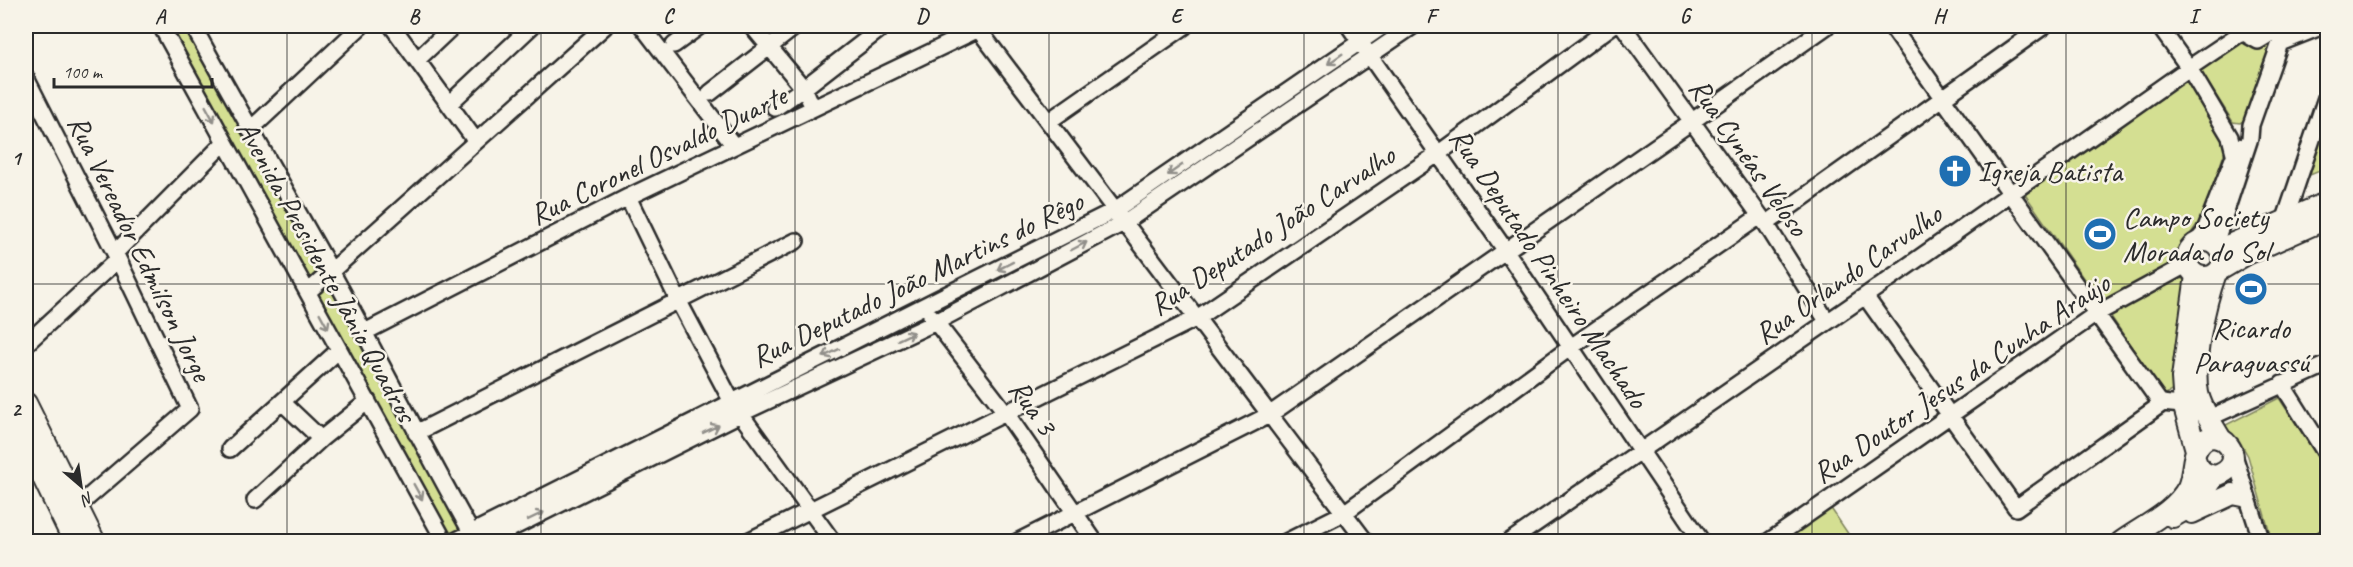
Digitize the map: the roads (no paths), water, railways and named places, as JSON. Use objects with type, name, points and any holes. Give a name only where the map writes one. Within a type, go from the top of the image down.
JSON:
[{"type":"main road","points":[[2218,476],[2203,473],[2199,469],[2184,407],[2183,365],[2192,262],[2204,242],[2218,247],[2326,209]]},
{"type":"main road","points":[[2192,262],[2206,277],[2326,209]]},
{"type":"main road","points":[[2122,541],[2134,538],[2187,509],[2232,464],[2227,446],[2209,418],[2198,393],[2197,361],[2207,298],[2223,259],[2218,247]]},
{"type":"main road","points":[[26,403],[95,542]]},
{"type":"main road","points":[[2122,541],[2166,511],[2183,495],[2192,476],[2199,444],[2208,438],[2227,446]]},
{"type":"main road","points":[[26,443],[74,542]]},
{"type":"main road","points":[[2158,525],[2233,494],[2247,503]]},
{"type":"street","name":"Avenida Presidente Jânio Quadros","points":[[161,26],[445,542]]},
{"type":"street","name":"Avenida Presidente Jânio Quadros","points":[[193,26],[332,272],[416,434],[474,537]]},
{"type":"street","points":[[250,130],[361,26]]},
{"type":"street","points":[[392,26],[475,140]]},
{"type":"street","points":[[417,60],[453,26]]},
{"type":"street","points":[[449,104],[532,26]]},
{"type":"street","points":[[308,292],[475,140],[605,26]]},
{"type":"street","points":[[642,26],[734,146]]},
{"type":"street","points":[[674,45],[700,26]]},
{"type":"street","points":[[752,26],[804,88],[813,108]]},
{"type":"street","points":[[710,93],[796,26]]},
{"type":"street","points":[[775,108],[804,88],[865,31],[884,26]]},
{"type":"street","points":[[1049,121],[1185,26]]},
{"type":"street","name":"Rua Deputado Pinheiro Machado","points":[[1349,26],[1506,251],[1702,542]]},
{"type":"street","name":"Rua Deputado João Martins do Rêgo","points":[[484,542],[924,307],[1120,216],[1383,26]]},
{"type":"street","name":"Rua Deputado João Martins do Rêgo","points":[[453,542],[474,537],[736,408],[936,322],[1120,216],[1413,26]]},
{"type":"street","name":"Rua Deputado João Carvalho","points":[[746,542],[1197,318],[1438,153],[1612,26]]},
{"type":"street","name":"Rua Cynéas Veloso","points":[[1623,26],[1763,220],[1827,321]]},
{"type":"street","points":[[1017,542],[1269,415],[1827,26]]},
{"type":"street","points":[[1891,26],[2096,314],[2163,403]]},
{"type":"street","points":[[1286,542],[1344,513],[1571,347],[1763,220],[2044,26]]},
{"type":"street","points":[[2159,26],[2189,69],[2229,137],[2234,153]]},
{"type":"street","name":"Rua Orlando Carvalho","points":[[1509,542],[2238,35],[2248,29],[2252,39],[2262,40],[2268,35],[2268,26]]},
{"type":"street","points":[[2192,262],[2234,153],[2251,126],[2286,26]]},
{"type":"street","points":[[2280,43],[2322,26]]},
{"type":"street","points":[[980,27],[1366,542]]},
{"type":"street","name":"Rua Coronel Osvaldo Duarte","points":[[363,333],[628,197],[980,27]]},
{"type":"street","name":"Rua Vereador Edmilson Jorge","points":[[26,78],[190,409],[78,506]]},
{"type":"street","points":[[2284,222],[2328,92]]},
{"type":"street","points":[[2222,125],[2232,132],[2241,132],[2251,126]]},
{"type":"street","points":[[2218,247],[2250,138],[2251,126]]},
{"type":"street","points":[[26,344],[116,256],[225,142]]},
{"type":"street","points":[[628,197],[678,300],[736,408],[832,542]]},
{"type":"street","points":[[416,434],[796,241]]},
{"type":"street","name":"Rua Doutor Jesus da Cunha Araújo","points":[[1768,542],[2096,314],[2192,262]]},
{"type":"street","points":[[1865,296],[2016,508],[2163,403],[2178,404],[2184,407]]},
{"type":"street","name":"Rua 3","points":[[924,307],[1006,413],[1095,542]]},
{"type":"street","points":[[230,449],[339,350]]},
{"type":"street","points":[[2209,418],[2328,364]]},
{"type":"street","points":[[2282,384],[2328,457]]},
{"type":"street","points":[[255,500],[321,439],[368,401]]},
{"type":"street","points":[[282,402],[321,439]]},
{"type":"street","points":[[2227,446],[2249,497],[2247,503]]},
{"type":"street","points":[[2218,476],[2247,503],[2262,542]]},
{"type":"street","points":[[2319,542],[2328,536]]},
{"type":"place","name":"Igreja Batista","points":[[1955,171]]},
{"type":"place","name":"Campo Society Morada do Sol","points":[[2100,234]]},
{"type":"place","name":"Ricardo Paraguassú","points":[[2251,289]]}]
